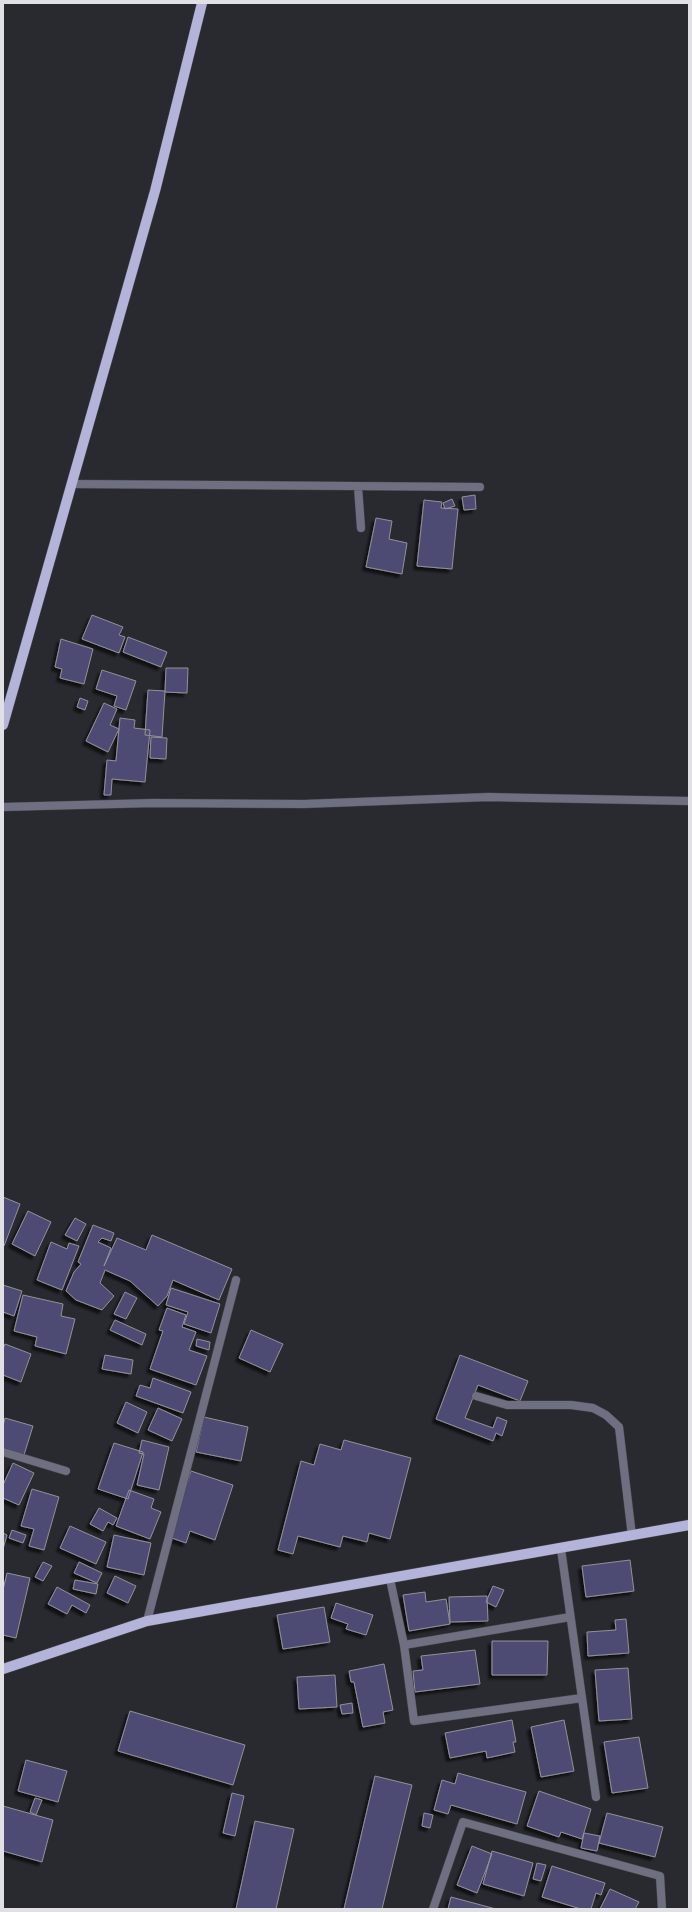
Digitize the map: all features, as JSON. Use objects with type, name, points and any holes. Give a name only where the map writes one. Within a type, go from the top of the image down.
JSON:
[{"type":"main road","points":[[3,725],[155,191],[202,3]]},
{"type":"main road","points":[[3,1669],[147,1621],[561,1549],[689,1525]]},
{"type":"street","points":[[71,484],[480,487]]},
{"type":"street","points":[[358,486],[361,528]]},
{"type":"street","points":[[3,807],[154,803],[304,804],[489,797],[689,801]]},
{"type":"street","points":[[147,1621],[236,1280]]},
{"type":"street","points":[[476,1396],[507,1406],[571,1405],[592,1408],[606,1415],[619,1427],[632,1536]]},
{"type":"street","points":[[3,1452],[66,1471]]},
{"type":"street","points":[[561,1549],[596,1797]]},
{"type":"street","points":[[390,1579],[404,1645],[414,1721],[582,1698]]},
{"type":"street","points":[[404,1645],[570,1617]]},
{"type":"street","points":[[433,1909],[463,1822],[660,1876],[662,1909]]},
{"type":"building","points":[[475,495],[476,509],[464,510],[462,497]]},
{"type":"building","points":[[452,499],[455,506],[445,509],[443,503]]},
{"type":"building","points":[[424,500],[442,502],[441,508],[458,509],[452,569],[417,566]]},
{"type":"building","points":[[376,518],[392,521],[389,539],[407,543],[402,574],[366,567]]},
{"type":"building","points":[[92,615],[123,627],[119,635],[125,637],[119,653],[82,639]]},
{"type":"building","points":[[128,637],[167,652],[161,667],[123,652]]},
{"type":"building","points":[[61,639],[93,649],[84,684],[60,678],[62,669],[55,667]]},
{"type":"building","points":[[166,668],[188,668],[187,693],[165,692]]},
{"type":"building","points":[[102,670],[136,681],[126,710],[114,706],[117,696],[96,689]]},
{"type":"building","points":[[148,690],[165,691],[162,737],[145,735]]},
{"type":"building","points":[[80,698],[88,701],[85,710],[77,707]]},
{"type":"building","points":[[104,703],[117,709],[110,725],[119,729],[108,752],[86,741]]},
{"type":"building","points":[[120,718],[135,720],[134,728],[150,730],[145,782],[112,779],[111,795],[104,795],[107,760],[116,761]]},
{"type":"building","points":[[151,737],[167,738],[166,759],[150,758]]},
{"type":"building","points":[[3,1197],[20,1204],[4,1246],[3,1245]]},
{"type":"building","points":[[28,1211],[51,1222],[35,1256],[12,1244]]},
{"type":"building","points":[[75,1218],[86,1224],[77,1241],[65,1235]]},
{"type":"building","points":[[93,1225],[114,1233],[111,1241],[102,1238],[98,1242],[111,1248],[104,1266],[117,1238],[146,1250],[152,1235],[232,1269],[219,1300],[173,1280],[167,1296],[158,1306],[130,1281],[105,1270],[100,1283],[114,1296],[102,1310],[76,1300],[66,1291],[74,1272],[81,1264],[78,1262]]},
{"type":"building","points":[[51,1242],[67,1249],[69,1243],[79,1246],[62,1290],[37,1280]]},
{"type":"building","points":[[3,1285],[22,1291],[14,1316],[3,1312]]},
{"type":"building","points":[[171,1288],[220,1304],[211,1333],[184,1324],[188,1312],[166,1305]]},
{"type":"building","points":[[125,1292],[137,1298],[126,1319],[114,1314]]},
{"type":"building","points":[[23,1295],[63,1304],[61,1316],[75,1319],[66,1354],[35,1346],[37,1337],[14,1331]]},
{"type":"building","points":[[167,1308],[186,1315],[182,1327],[196,1332],[189,1350],[207,1356],[196,1385],[150,1369],[163,1331],[159,1330]]},
{"type":"building","points":[[115,1320],[146,1334],[142,1345],[110,1330]]},
{"type":"building","points":[[251,1330],[283,1344],[270,1372],[239,1358]]},
{"type":"building","points":[[197,1339],[210,1342],[209,1350],[196,1346]]},
{"type":"building","points":[[5,1344],[31,1354],[21,1382],[3,1375],[3,1349]]},
{"type":"building","points":[[105,1355],[133,1360],[131,1374],[102,1369]]},
{"type":"building","points":[[460,1355],[528,1381],[520,1401],[478,1385],[465,1418],[493,1428],[497,1417],[507,1421],[502,1436],[496,1433],[493,1441],[436,1419]]},
{"type":"building","points":[[153,1378],[191,1392],[183,1413],[136,1396],[140,1385],[150,1388]]},
{"type":"building","points":[[126,1402],[147,1412],[138,1433],[117,1423]]},
{"type":"building","points":[[158,1408],[182,1419],[172,1441],[148,1430]]},
{"type":"building","points":[[204,1417],[248,1427],[241,1461],[196,1452]]},
{"type":"building","points":[[5,1418],[33,1426],[24,1455],[3,1449],[3,1426]]},
{"type":"building","points":[[142,1440],[169,1447],[159,1490],[137,1485],[144,1454],[139,1453]]},
{"type":"building","points":[[344,1440],[411,1458],[390,1539],[369,1533],[367,1542],[343,1536],[340,1547],[298,1536],[293,1554],[278,1550],[301,1461],[314,1465],[320,1444],[341,1450]]},
{"type":"building","points":[[114,1443],[143,1452],[128,1499],[98,1489]]},
{"type":"building","points":[[13,1463],[34,1473],[19,1505],[3,1498],[3,1485]]},
{"type":"building","points":[[191,1471],[233,1485],[215,1540],[190,1531],[186,1543],[169,1537]]},
{"type":"building","points":[[32,1489],[59,1497],[44,1550],[29,1546],[34,1529],[21,1526]]},
{"type":"building","points":[[129,1490],[154,1499],[151,1508],[161,1512],[150,1539],[116,1526]]},
{"type":"building","points":[[99,1508],[117,1518],[113,1525],[108,1522],[103,1531],[90,1524]]},
{"type":"building","points":[[70,1526],[106,1542],[96,1564],[60,1548]]},
{"type":"building","points":[[12,1530],[26,1535],[23,1543],[9,1538]]},
{"type":"building","points":[[3,1533],[7,1535],[3,1549]]},
{"type":"building","points":[[114,1535],[151,1543],[144,1575],[107,1567]]},
{"type":"building","points":[[630,1560],[634,1591],[586,1597],[582,1566]]},
{"type":"building","points":[[43,1562],[52,1566],[43,1581],[35,1577]]},
{"type":"building","points":[[79,1562],[102,1573],[97,1583],[74,1573]]},
{"type":"building","points":[[7,1573],[30,1578],[16,1638],[3,1635],[3,1590]]},
{"type":"building","points":[[115,1576],[136,1586],[128,1603],[107,1593]]},
{"type":"building","points":[[75,1580],[98,1584],[96,1594],[73,1589]]},
{"type":"building","points":[[493,1586],[504,1590],[496,1607],[486,1602]]},
{"type":"building","points":[[57,1587],[90,1605],[86,1613],[72,1605],[67,1614],[48,1604]]},
{"type":"building","points":[[425,1592],[426,1602],[446,1599],[450,1624],[409,1631],[403,1595]]},
{"type":"building","points":[[487,1596],[488,1621],[450,1622],[449,1597]]},
{"type":"building","points":[[336,1603],[373,1615],[366,1635],[346,1629],[348,1624],[331,1618]]},
{"type":"building","points":[[324,1607],[330,1642],[283,1649],[277,1615]]},
{"type":"building","points":[[626,1619],[629,1653],[588,1656],[587,1632],[616,1630],[615,1620]]},
{"type":"building","points":[[492,1641],[548,1641],[547,1675],[492,1675]]},
{"type":"building","points":[[475,1650],[480,1684],[415,1692],[413,1671],[423,1670],[421,1656]]},
{"type":"building","points":[[384,1664],[393,1710],[383,1712],[385,1723],[363,1727],[354,1682],[351,1682],[349,1671]]},
{"type":"building","points":[[628,1668],[632,1719],[599,1721],[595,1670]]},
{"type":"building","points":[[335,1675],[337,1707],[299,1709],[297,1677]]},
{"type":"building","points":[[352,1703],[353,1713],[342,1714],[340,1705]]},
{"type":"building","points":[[130,1711],[245,1745],[233,1785],[118,1751]]},
{"type":"building","points":[[512,1720],[516,1742],[513,1742],[515,1752],[487,1758],[486,1751],[450,1758],[445,1733]]},
{"type":"building","points":[[564,1720],[574,1771],[541,1777],[531,1727]]},
{"type":"building","points":[[639,1737],[648,1788],[612,1793],[604,1742]]},
{"type":"building","points":[[26,1760],[67,1771],[58,1802],[18,1791]]},
{"type":"building","points":[[458,1773],[526,1792],[517,1824],[451,1805],[448,1814],[434,1810],[442,1780],[455,1784]]},
{"type":"building","points":[[375,1776],[412,1785],[382,1909],[344,1909]]},
{"type":"building","points":[[539,1791],[591,1809],[582,1839],[561,1832],[559,1837],[527,1826]]},
{"type":"building","points":[[232,1793],[244,1796],[235,1836],[223,1833]]},
{"type":"building","points":[[35,1798],[42,1800],[36,1815],[30,1812]]},
{"type":"building","points":[[3,1806],[53,1820],[42,1862],[3,1851]]},
{"type":"building","points":[[424,1813],[433,1815],[430,1828],[422,1826]]},
{"type":"building","points":[[607,1813],[663,1827],[655,1857],[599,1843]]},
{"type":"building","points":[[255,1821],[294,1829],[276,1909],[236,1909]]},
{"type":"building","points":[[584,1833],[600,1836],[597,1851],[581,1848]]},
{"type":"building","points":[[472,1846],[492,1854],[477,1893],[457,1885]]},
{"type":"building","points":[[492,1851],[533,1863],[524,1896],[483,1884]]},
{"type":"building","points":[[537,1863],[546,1865],[541,1881],[533,1879]]},
{"type":"building","points":[[552,1866],[605,1883],[601,1895],[596,1893],[591,1909],[581,1909],[542,1897]]},
{"type":"building","points":[[610,1889],[639,1902],[635,1909],[600,1909]]},
{"type":"building","points":[[451,1897],[496,1909],[448,1909]]}]
